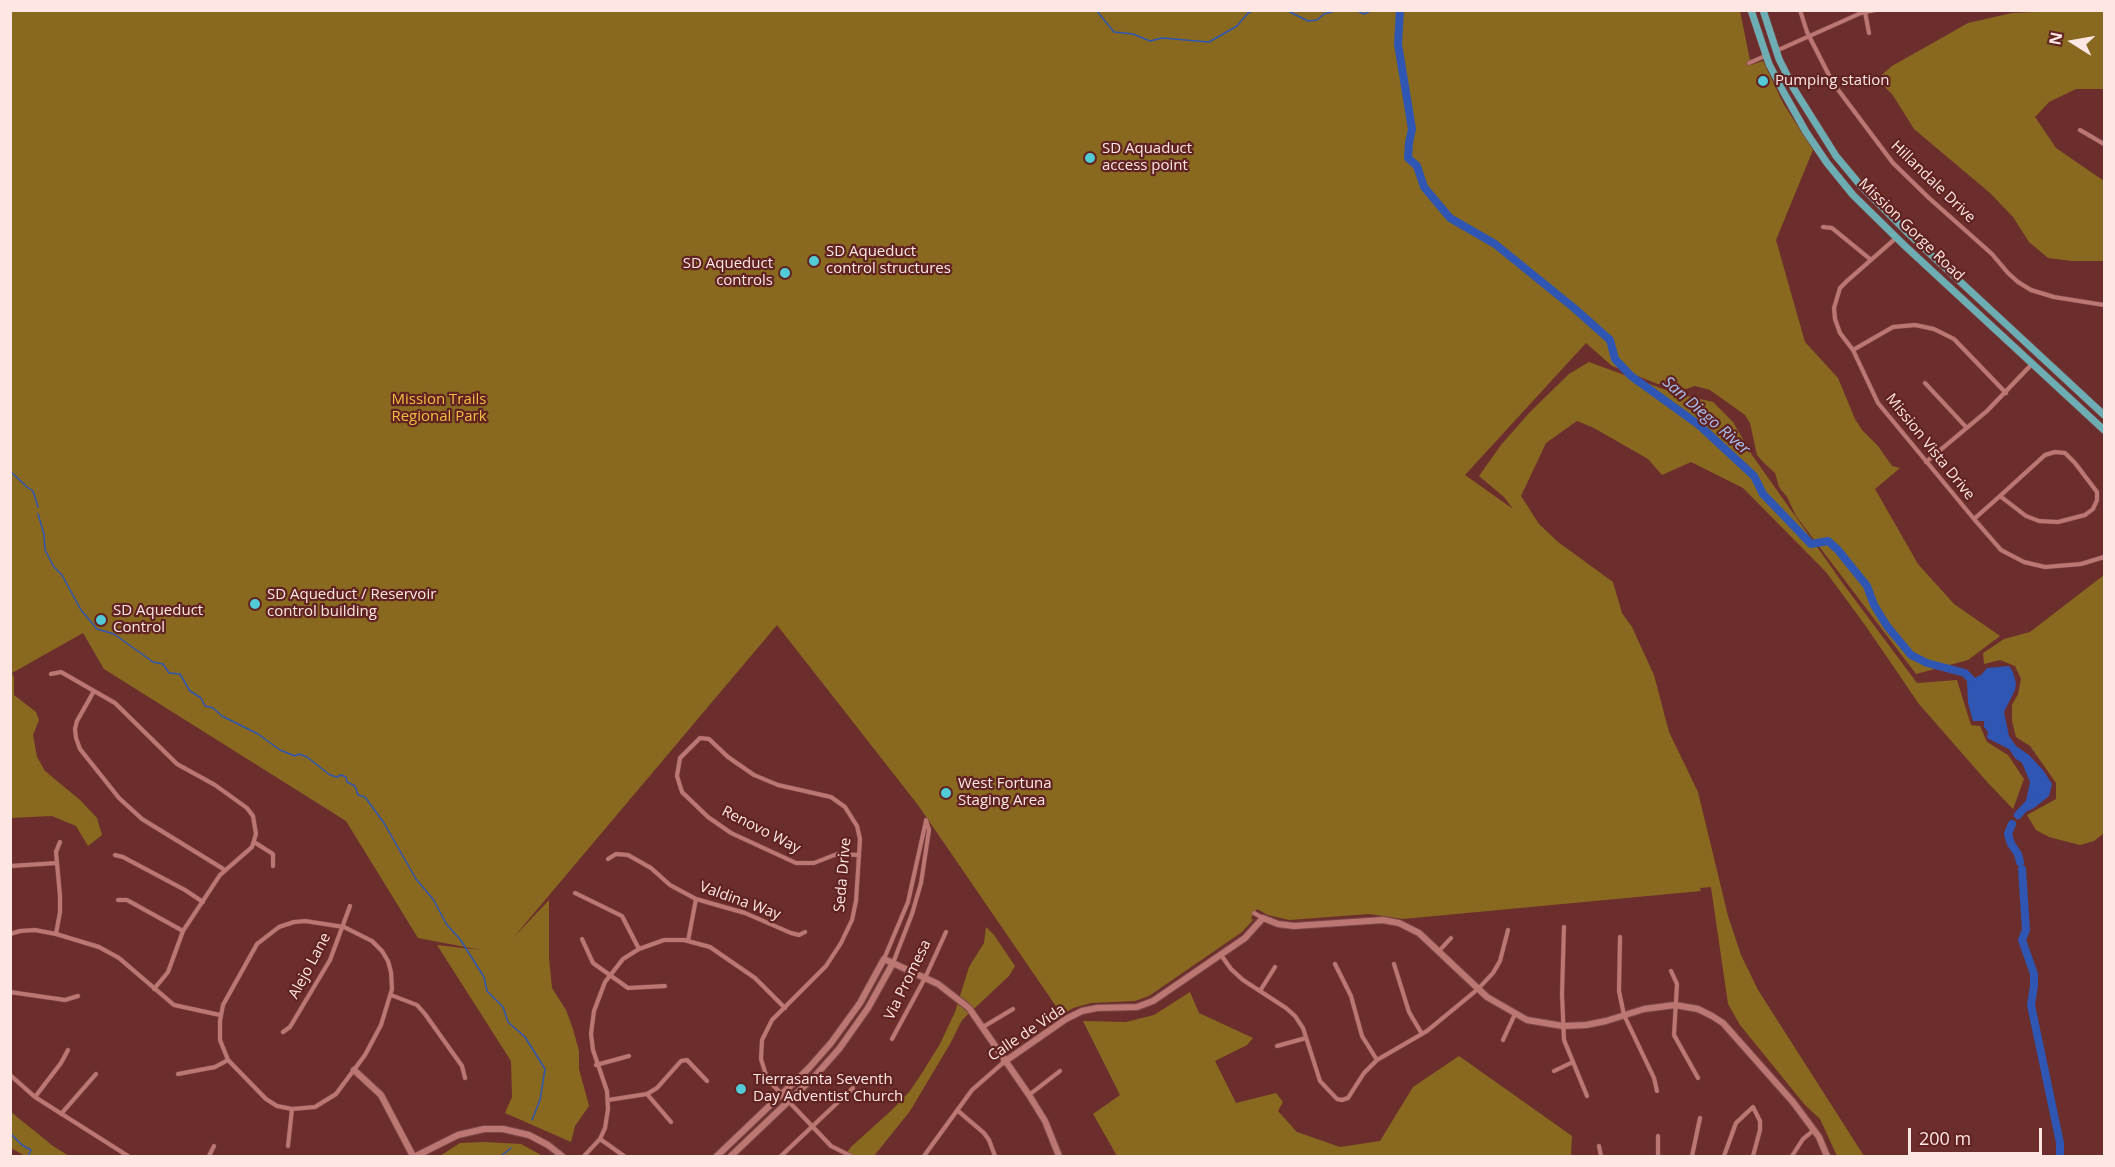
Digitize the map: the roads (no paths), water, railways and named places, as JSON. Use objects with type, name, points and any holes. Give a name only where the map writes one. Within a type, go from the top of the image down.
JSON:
[{"type":"main road","name":"Mission Gorge Road","points":[[1751,10],[1766,56],[1801,122],[1827,163],[1896,238],[2104,430]]},
{"type":"main road","name":"Mission Gorge Road","points":[[1763,10],[1776,51],[1794,89],[1836,156],[1861,186],[1911,236],[2104,415]]},
{"type":"street","name":"Hillandale Drive","points":[[1800,10],[1809,37],[1833,83],[1893,163],[1929,198],[1992,254],[2008,273],[2031,290],[2054,297],[2104,305]]},
{"type":"street","points":[[1776,51],[1865,12],[1875,10]]},
{"type":"street","points":[[1865,12],[1869,33]]},
{"type":"street","points":[[1749,63],[1766,56]]},
{"type":"street","points":[[2080,130],[2104,144]]},
{"type":"street","points":[[1823,227],[1832,228],[1870,260]]},
{"type":"street","name":"Mission Vista Drive","points":[[1896,238],[1840,288],[1834,308],[1835,320],[1840,333],[1853,350],[1878,404],[2001,549],[2024,562],[2045,567],[2081,564],[2104,557]]},
{"type":"street","points":[[1853,350],[1893,327],[1915,325],[1934,329],[1954,339],[2006,393]]},
{"type":"street","points":[[1926,462],[1988,411],[2032,364]]},
{"type":"street","points":[[1925,383],[1966,427]]},
{"type":"street","points":[[1974,519],[2045,455],[2062,452],[2090,481],[2097,492],[2097,500],[2093,509],[2085,515],[2058,522],[2039,521],[2026,516],[2001,496]]},
{"type":"street","points":[[51,674],[61,672],[115,703],[177,764],[215,785],[247,808],[256,825],[254,842],[245,855],[225,870],[183,931],[168,972],[154,989]]},
{"type":"street","points":[[94,691],[77,721],[76,738],[80,749],[119,798],[133,811],[225,870]]},
{"type":"street","name":"Seda Drive","points":[[696,742],[702,738],[709,739],[738,765],[754,775],[778,785],[831,798],[845,807],[854,818],[860,839],[856,901],[852,920],[842,943],[826,966],[772,1020],[766,1029],[762,1040],[761,1059],[766,1075],[787,1101],[831,1146],[851,1156]]},
{"type":"street","name":"Renovo Way","points":[[696,742],[680,758],[676,771],[677,780],[685,796],[708,817],[731,833],[796,863],[814,863],[837,854],[859,855]]},
{"type":"street","points":[[717,1156],[808,1069],[831,1043],[860,1003],[884,959],[908,902],[926,820],[929,830],[921,883],[912,914],[893,963],[868,1008],[839,1049],[815,1076],[731,1156]]},
{"type":"street","points":[[56,934],[60,896],[56,852],[60,842]]},
{"type":"street","points":[[254,842],[273,854],[273,866]]},
{"type":"street","name":"Valdina Way","points":[[608,859],[616,854],[628,855],[651,867],[670,885],[696,899],[745,913],[791,933],[799,935],[805,932]]},
{"type":"street","points":[[115,855],[185,890],[203,902]]},
{"type":"street","points":[[10,866],[57,863]]},
{"type":"street","points":[[575,894],[622,916],[639,949]]},
{"type":"street","points":[[688,941],[696,899]]},
{"type":"street","points":[[118,900],[127,900],[183,931]]},
{"type":"street","name":"Alejo Lane","points":[[283,1032],[290,1027],[323,974],[344,927],[350,906]]},
{"type":"street","points":[[1254,913],[1278,924],[1294,926],[1383,920],[1406,926],[1419,933],[1486,997],[1527,1020],[1563,1026],[1586,1025],[1644,1009],[1675,1005],[1698,1009],[1722,1023],[1750,1053],[1814,1130],[1827,1156]]},
{"type":"street","name":"Calle de Vida","points":[[924,1156],[979,1082],[1005,1062],[1073,1015],[1097,1008],[1137,1007],[1154,1001],[1245,938],[1263,918]]},
{"type":"street","points":[[305,921],[344,927],[368,938],[382,951],[391,972],[391,995],[381,1025],[365,1055],[336,1094],[326,1102],[309,1108],[292,1109],[277,1106],[266,1099],[228,1060],[220,1040],[220,1015],[223,1005],[252,951],[272,931],[289,923],[305,921]]},
{"type":"street","points":[[1564,927],[1564,1040],[1587,1096]]},
{"type":"street","points":[[10,934],[35,930],[56,934],[106,950],[180,1008],[220,1015]]},
{"type":"street","points":[[1221,955],[1231,969],[1295,1016],[1306,1038],[1320,1081],[1337,1099],[1342,1100],[1348,1098],[1364,1073],[1377,1060],[1422,1034],[1478,989],[1493,973],[1500,961],[1508,930]]},
{"type":"street","name":"Via Promesa","points":[[892,1039],[925,978],[946,932]]},
{"type":"street","points":[[1620,937],[1619,991],[1624,1015],[1654,1078],[1657,1091]]},
{"type":"street","points":[[1438,952],[1451,938]]},
{"type":"street","points":[[582,939],[593,963],[628,988],[665,986]]},
{"type":"street","points":[[584,1156],[600,1139],[607,1120],[608,1100],[596,1065],[592,1042],[592,1019],[598,996],[609,975],[622,959],[639,949],[664,940],[688,941],[716,950],[755,978],[784,1008]]},
{"type":"street","points":[[884,959],[938,984],[969,1008],[1045,1121],[1059,1156]]},
{"type":"street","points":[[1335,964],[1351,996],[1362,1036],[1377,1060]]},
{"type":"street","points":[[1394,964],[1409,1012],[1422,1034]]},
{"type":"street","points":[[1260,991],[1275,968]]},
{"type":"street","points":[[1671,971],[1677,984],[1674,1035],[1698,1078]]},
{"type":"street","points":[[10,992],[65,1000],[78,996]]},
{"type":"street","points":[[391,995],[417,1005],[462,1066],[465,1078]]},
{"type":"street","points":[[982,1027],[1013,1009]]},
{"type":"street","points":[[1503,1041],[1515,1014]]},
{"type":"street","points":[[1277,1046],[1306,1038]]},
{"type":"street","points":[[35,1097],[68,1050]]},
{"type":"street","points":[[596,1065],[629,1056]]},
{"type":"street","points":[[178,1074],[215,1067],[228,1060]]},
{"type":"street","points":[[608,1100],[647,1094],[657,1088],[681,1061],[687,1060],[707,1081]]},
{"type":"street","points":[[1554,1071],[1573,1062]]},
{"type":"street","points":[[354,1070],[381,1095],[415,1156],[458,1135],[484,1129],[503,1129],[529,1135],[562,1156]]},
{"type":"street","points":[[1029,1095],[1060,1071]]},
{"type":"street","points":[[61,1114],[96,1074]]},
{"type":"street","points":[[10,1075],[35,1097],[128,1156]]},
{"type":"street","points":[[781,1156],[853,1088]]},
{"type":"street","points":[[647,1094],[671,1122]]},
{"type":"street","points":[[1724,1156],[1736,1123],[1752,1107],[1760,1121],[1754,1156]]},
{"type":"street","points":[[288,1146],[292,1109]]},
{"type":"street","points":[[957,1110],[989,1140],[995,1156]]},
{"type":"street","points":[[1692,1156],[1700,1118]]},
{"type":"street","points":[[1792,1156],[1803,1138],[1814,1130]]},
{"type":"street","points":[[1658,1156],[1659,1136]]},
{"type":"street","points":[[600,1139],[624,1156]]},
{"type":"street","points":[[209,1156],[213,1146]]},
{"type":"street","points":[[1599,1146],[1601,1156]]},
{"type":"water","points":[[2009,666],[2016,683],[2004,712],[2009,736],[2016,746],[2029,755],[2043,770],[2052,784],[2049,796],[2028,811],[2025,806],[2030,782],[2022,763],[2009,749],[1987,738],[1988,732],[1984,727],[1984,721],[1973,721],[1968,703],[1967,681],[1981,675],[1987,668]]},
{"type":"waterway","points":[[1096,10],[1114,32],[1133,34],[1150,41],[1162,38],[1209,42],[1237,26],[1248,13],[1255,10]]},
{"type":"waterway","points":[[1286,10],[1308,21],[1317,20],[1324,14],[1339,10]]},
{"type":"waterway","points":[[1355,10],[1364,14],[1373,10]]},
{"type":"waterway","name":"San Diego River","points":[[1393,10],[1400,15]]},
{"type":"waterway","name":"San Diego River","points":[[1400,10],[1398,44],[1412,129],[1408,158],[1417,166],[1424,187],[1450,218],[1495,244],[1610,340],[1615,359],[1631,376],[1699,425],[1754,476],[1763,494],[1811,544],[1828,541],[1838,550],[1867,586],[1874,605],[1887,626],[1911,655],[1927,663],[1965,673],[1977,686]]},
{"type":"waterway","points":[[10,471],[33,491],[38,507]]},
{"type":"waterway","points":[[38,514],[44,534],[45,550],[81,610],[97,629],[114,634],[153,662],[163,664],[169,673],[180,674],[190,691],[201,698],[205,706],[213,708],[222,716],[258,734],[280,750],[295,756],[299,754],[307,757],[330,775],[346,777],[347,782],[355,786],[358,795],[365,797],[384,823],[416,879],[433,899],[447,925],[460,939],[484,977],[487,991],[503,1007],[508,1022],[525,1037],[545,1069],[540,1100],[532,1120]]},
{"type":"waterway","name":"San Diego River","points":[[2018,815],[2033,799]]},
{"type":"waterway","name":"San Diego River","points":[[2012,824],[2008,834],[2020,862]]},
{"type":"waterway","name":"San Diego River","points":[[2022,869],[2026,930],[2022,940],[2034,974],[2031,1005],[2060,1143],[2060,1156]]},
{"type":"waterway","points":[[10,1133],[31,1150],[28,1156]]},
{"type":"waterway","points":[[501,1156],[511,1148]]},
{"type":"place","name":"Pumping station","points":[[1763,81]]},
{"type":"place","name":"SD Aquaduct access point","points":[[1090,158]]},
{"type":"place","name":"SD Aqueduct control structures","points":[[814,261]]},
{"type":"place","name":"SD Aqueduct controls","points":[[785,273]]},
{"type":"place","name":"SD Aqueduct / Reservoir control building","points":[[255,604]]},
{"type":"place","name":"SD Aqueduct Control","points":[[101,620]]},
{"type":"place","name":"West Fortuna Staging Area","points":[[946,793]]},
{"type":"place","name":"Tierrasanta Seventh Day Adventist Church","points":[[741,1089]]},
{"type":"park label","name":"Mission Trails Regional Park","points":[[439,408]]}]
